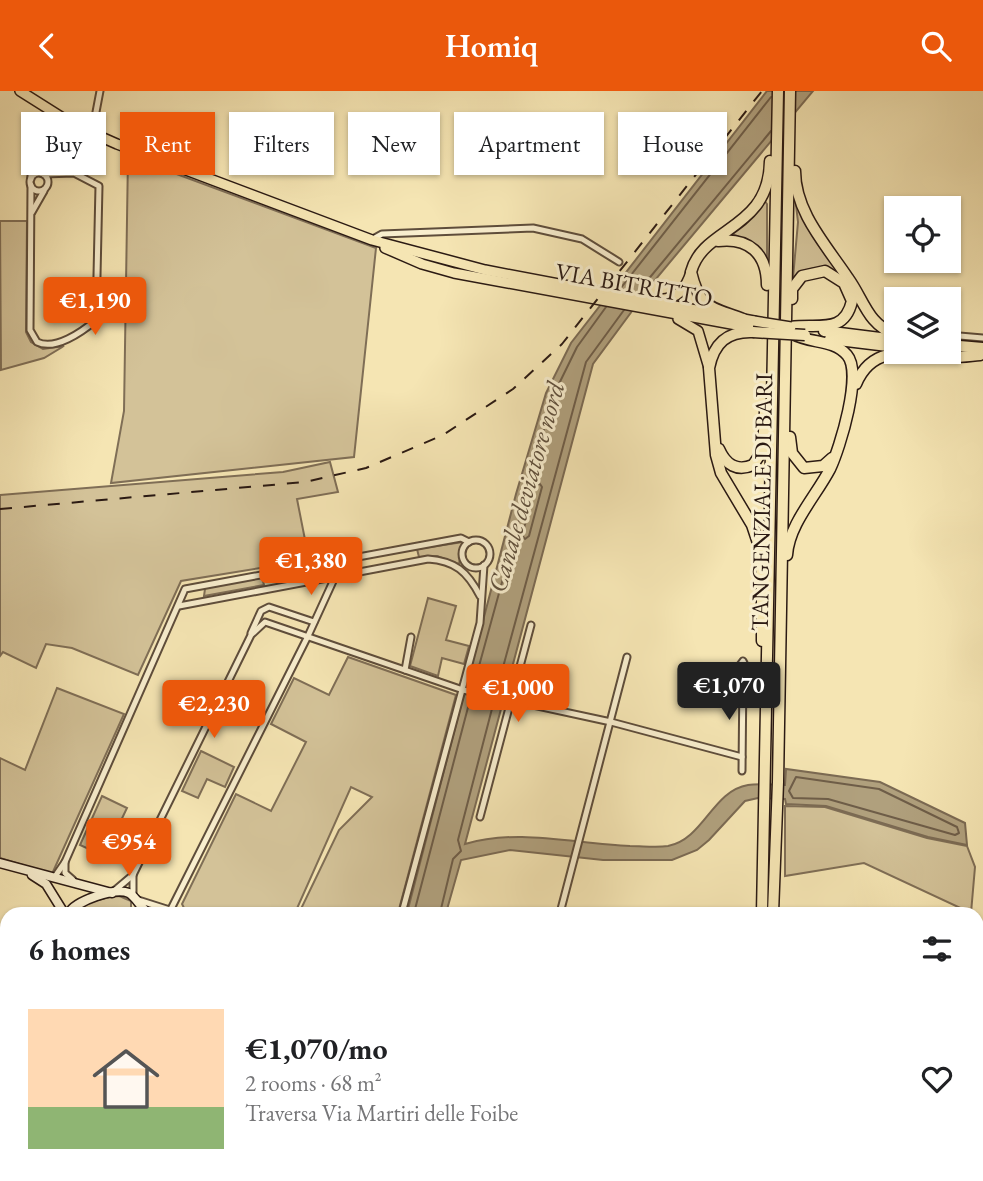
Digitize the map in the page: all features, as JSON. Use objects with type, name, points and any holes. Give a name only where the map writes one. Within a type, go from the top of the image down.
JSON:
[{"type":"highway","points":[[743,319],[709,307],[700,300],[691,272],[698,255],[737,226],[758,202],[770,169],[774,144],[771,112],[777,91]]},
{"type":"highway","name":"TANGENZIALE DI BARI","points":[[773,907],[788,329],[790,91]]},
{"type":"highway","points":[[789,134],[795,156],[795,184],[810,223],[850,281],[866,312],[884,329]]},
{"type":"highway","name":"TANGENZIALE DI BARI","points":[[762,907],[768,671],[774,144]]},
{"type":"highway","points":[[714,241],[742,241],[761,255],[765,263],[767,296],[773,312]]},
{"type":"highway","points":[[825,271],[844,283],[852,301],[850,310],[839,323],[826,328],[806,325],[788,329],[792,289],[802,276],[825,271]]},
{"type":"highway","points":[[768,671],[762,642],[762,555],[752,525],[724,482],[716,455],[709,368],[711,356],[722,339],[753,327],[788,329],[884,345]]},
{"type":"highway","points":[[788,329],[805,340],[837,347],[848,356],[854,373],[852,395]]},
{"type":"highway","points":[[805,332],[884,339]]},
{"type":"highway","points":[[716,441],[724,460],[731,465],[746,468],[760,459],[765,441],[766,359],[773,343]]},
{"type":"highway","points":[[961,346],[982,353]]},
{"type":"highway","points":[[781,597],[787,574],[789,541],[832,465],[861,372],[883,355],[902,352],[950,358],[982,353]]},
{"type":"highway","points":[[961,352],[982,353]]},
{"type":"highway","points":[[785,372],[790,391],[790,444],[795,461],[804,468],[816,468],[828,463],[836,451]]},
{"type":"main road","name":"VIA BITRITTO","points":[[20,91],[54,112]]},
{"type":"main road","name":"VIA BITRITTO","points":[[106,138],[372,240],[449,262],[568,290]]},
{"type":"main road","name":"VIA BITRITTO","points":[[372,240],[408,259],[442,270],[568,290],[753,327]]},
{"type":"main road","points":[[568,290],[584,285],[663,299],[683,290],[691,272]]},
{"type":"main road","points":[[568,290],[580,300],[687,322],[702,338],[709,368]]},
{"type":"main road","name":"VIA BITRITTO","points":[[693,313],[743,319],[753,327]]},
{"type":"street","points":[[96,112],[100,91]]},
{"type":"street","points":[[31,175],[30,330],[37,342],[48,345],[93,323],[97,315],[99,186],[96,182],[75,175]]},
{"type":"street","points":[[31,182],[41,175]]},
{"type":"street","points":[[32,212],[46,186],[42,175]]},
{"type":"street","points":[[31,182],[36,191],[62,175]]},
{"type":"street","points":[[372,240],[382,234],[533,228],[582,239],[619,262]]},
{"type":"street","points":[[409,250],[405,238],[411,233]]},
{"type":"street","points":[[961,336],[983,338]]},
{"type":"street","points":[[54,878],[65,862],[179,606],[181,594],[189,586],[461,538],[486,545],[489,558],[484,565],[476,569],[467,565],[458,567]]},
{"type":"street","points":[[467,573],[462,553],[469,542]]},
{"type":"street","points":[[412,546],[414,561]]},
{"type":"street","points":[[172,907],[308,636],[335,577],[333,560]]},
{"type":"street","points":[[179,606],[414,561],[446,561],[458,567],[467,573],[481,596]]},
{"type":"street","points":[[404,907],[480,623],[484,565]]},
{"type":"street","points":[[112,893],[133,875],[261,611],[269,607],[314,622]]},
{"type":"street","points":[[251,635],[265,622],[463,690],[611,722],[742,757]]},
{"type":"street","points":[[480,817],[508,700],[531,625]]},
{"type":"street","points":[[405,670],[411,637]]},
{"type":"street","points":[[562,907],[628,657]]},
{"type":"street","points":[[742,771],[743,673]]},
{"type":"street","points":[[65,862],[67,876],[83,885]]},
{"type":"street","points":[[0,863],[112,893]]},
{"type":"street","points":[[24,870],[46,884],[62,907]]},
{"type":"street","points":[[133,875],[137,907]]},
{"type":"street","points":[[73,907],[78,902],[127,892],[142,907]]},
{"type":"street","points":[[135,900],[157,907]]},
{"type":"shaded area","points":[[128,175],[179,175],[376,248],[354,457],[111,483],[124,411]]},
{"type":"shaded area","points":[[795,197],[842,277],[830,270],[818,268],[793,278],[798,222]]},
{"type":"shaded area","points":[[764,200],[767,204],[767,258],[753,243],[732,234]]},
{"type":"shaded area","points":[[0,221],[27,221],[26,332],[31,342],[43,349],[64,346],[44,358],[1,370]]},
{"type":"shaded area","points":[[330,462],[338,492],[297,499],[309,560],[181,581],[138,675],[72,648],[46,644],[36,668],[3,652],[0,656],[0,495],[283,472]]},
{"type":"shaded area","points":[[463,542],[459,564],[437,556],[419,557],[417,549]]},
{"type":"shaded area","points":[[262,577],[264,585],[204,596],[205,589],[202,587]]},
{"type":"shaded area","points":[[428,598],[456,606],[446,640],[469,646],[464,664],[442,658],[438,676],[410,666]]},
{"type":"shaded area","points":[[348,657],[456,695],[400,907],[302,907],[339,830],[372,797],[351,787],[298,907],[184,907],[182,904],[236,794],[271,811],[306,742],[271,724],[294,678],[329,695]]},
{"type":"shaded area","points":[[57,688],[124,714],[52,874],[0,858],[0,758],[25,770]]},
{"type":"shaded area","points":[[201,751],[234,767],[225,787],[207,779],[198,798],[182,791]]},
{"type":"shaded area","points":[[102,796],[127,808],[104,856],[80,845]]},
{"type":"shaded area","points":[[785,806],[825,807],[927,838],[967,846],[975,867],[972,907],[958,907],[864,863],[785,876]]},
{"type":"shaded area","points":[[117,895],[131,901],[131,907],[78,907]]},
{"type":"water","name":"Canale deviatore nord","points":[[767,91],[813,91],[655,280],[593,364],[465,844],[485,839],[526,837],[609,845],[668,846],[691,834],[725,796],[736,789],[752,784],[785,785],[786,769],[880,782],[965,823],[967,845],[928,837],[826,806],[786,804],[785,799],[758,798],[745,801],[697,850],[672,860],[603,860],[510,850],[461,860],[448,907],[409,907],[516,494],[546,393],[571,343],[702,175],[727,175],[727,142]]},
{"type":"railway","points":[[0,509],[305,482],[366,468],[443,435],[513,389],[562,344],[762,91]]}]
